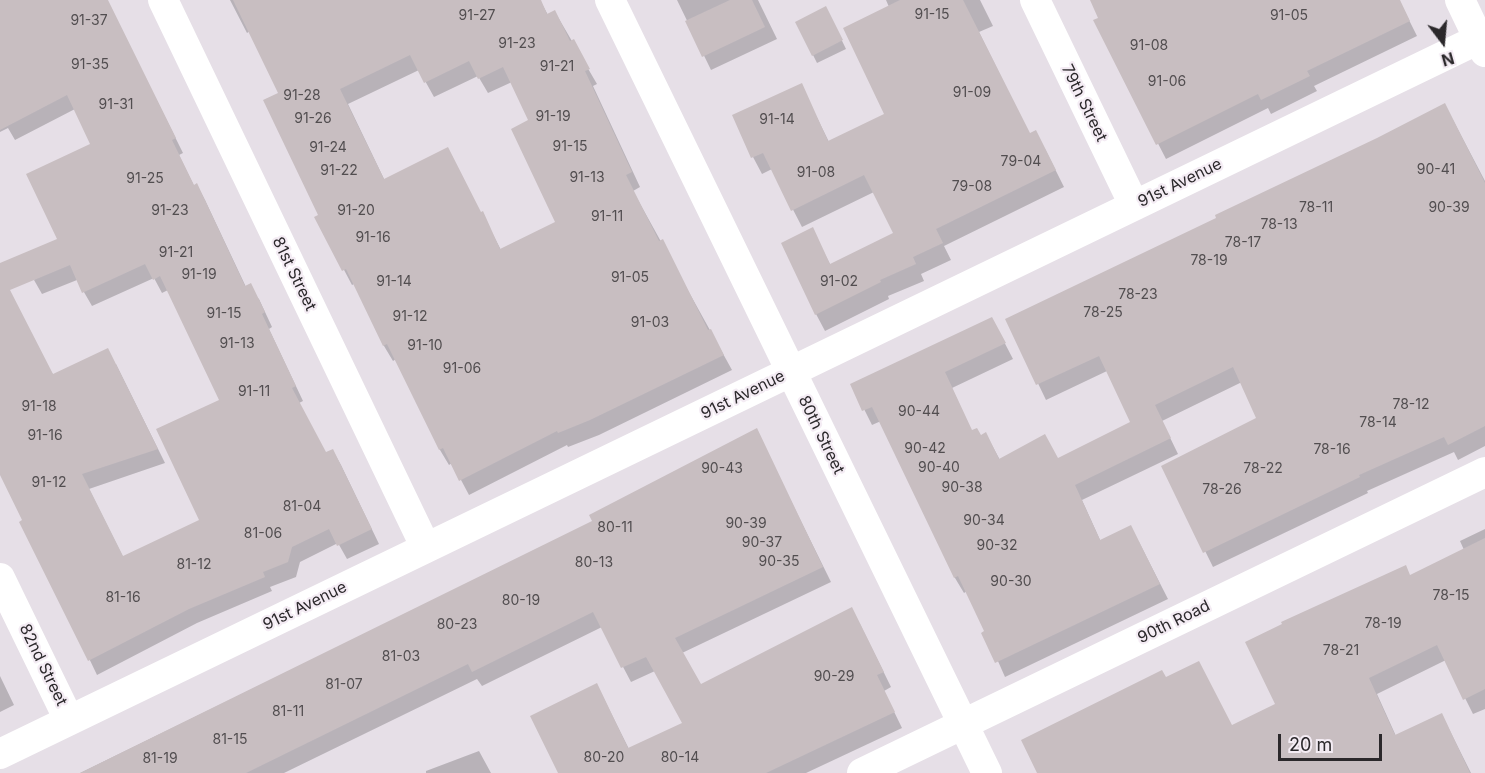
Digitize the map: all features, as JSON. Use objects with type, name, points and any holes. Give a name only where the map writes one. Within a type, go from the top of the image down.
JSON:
[{"type":"street","name":"81st Street","points":[[163,0],[426,548]]},
{"type":"street","name":"80th Street","points":[[610,0],[987,773]]},
{"type":"street","name":"79th Street","points":[[1035,0],[1134,206]]},
{"type":"street","points":[[1460,0],[1483,42]]},
{"type":"street","name":"91st Avenue","points":[[0,754],[1134,206],[1483,42]]},
{"type":"street","name":"90th Road","points":[[862,773],[1485,472]]},
{"type":"street","name":"82nd Street","points":[[0,578],[69,720]]},
{"type":"building","points":[[0,0],[108,0],[176,138],[172,140],[194,185],[197,183],[245,286],[251,283],[265,312],[262,314],[296,386],[292,388],[326,452],[333,449],[372,529],[337,546],[329,529],[292,547],[288,562],[263,572],[265,577],[189,609],[88,661],[19,522],[22,520],[0,475],[0,263],[57,239],[26,174],[90,144],[67,95],[0,130]],"holes":[[[145,264],[153,280],[160,276],[219,400],[156,429],[199,520],[123,556],[82,474],[158,449],[108,348],[53,374],[10,290],[70,265],[82,293]]]},
{"type":"building","points":[[233,0],[541,0],[547,14],[555,10],[570,41],[574,39],[590,69],[585,71],[632,172],[626,175],[659,241],[663,239],[708,330],[711,329],[724,355],[590,420],[558,433],[557,431],[459,481],[443,448],[439,450],[387,344],[383,346],[346,269],[342,271],[314,217],[318,215],[263,100],[278,93]],"holes":[[[410,55],[424,83],[469,61],[478,79],[503,67],[528,120],[511,129],[555,222],[500,249],[483,211],[481,212],[448,147],[384,179],[340,89]]]},
{"type":"building","points":[[730,0],[752,0],[765,27],[702,57],[685,21]]},
{"type":"building","points":[[900,0],[963,0],[1030,133],[1036,130],[1056,170],[936,229],[943,243],[913,257],[916,264],[880,280],[881,282],[815,315],[781,243],[813,227],[830,264],[893,233],[864,175],[791,211],[763,153],[751,158],[732,115],[802,83],[828,141],[884,114],[843,28]]},
{"type":"building","points":[[1090,0],[1400,0],[1410,21],[1307,71],[1310,76],[1261,100],[1258,94],[1156,145],[1093,20],[1098,18]]},
{"type":"building","points":[[826,6],[843,40],[812,56],[795,22]]},
{"type":"building","points":[[1445,103],[1485,183],[1485,426],[1448,445],[1444,437],[1359,475],[1360,477],[1203,553],[1161,466],[1256,418],[1233,367],[1155,405],[1171,438],[1075,485],[1100,540],[1131,525],[1160,584],[995,663],[981,633],[984,631],[958,576],[954,578],[872,407],[862,411],[850,384],[992,317],[1006,343],[945,372],[972,430],[977,428],[981,435],[986,432],[999,459],[1045,434],[1058,458],[1130,422],[1099,356],[1036,385],[1005,319],[1216,218],[1215,215]]},
{"type":"building","points":[[757,428],[823,567],[675,638],[701,684],[852,607],[884,672],[877,675],[895,712],[766,773],[558,773],[530,716],[597,683],[628,748],[682,723],[646,657],[621,668],[593,612],[472,672],[468,664],[246,773],[80,773],[592,521],[589,515]]},
{"type":"building","points":[[1485,538],[1485,689],[1463,700],[1437,645],[1369,678],[1395,735],[1442,713],[1470,773],[1037,773],[1021,740],[1162,670],[1166,677],[1199,661],[1232,725],[1275,704],[1245,642],[1282,624],[1281,622],[1406,565],[1410,575]]}]
